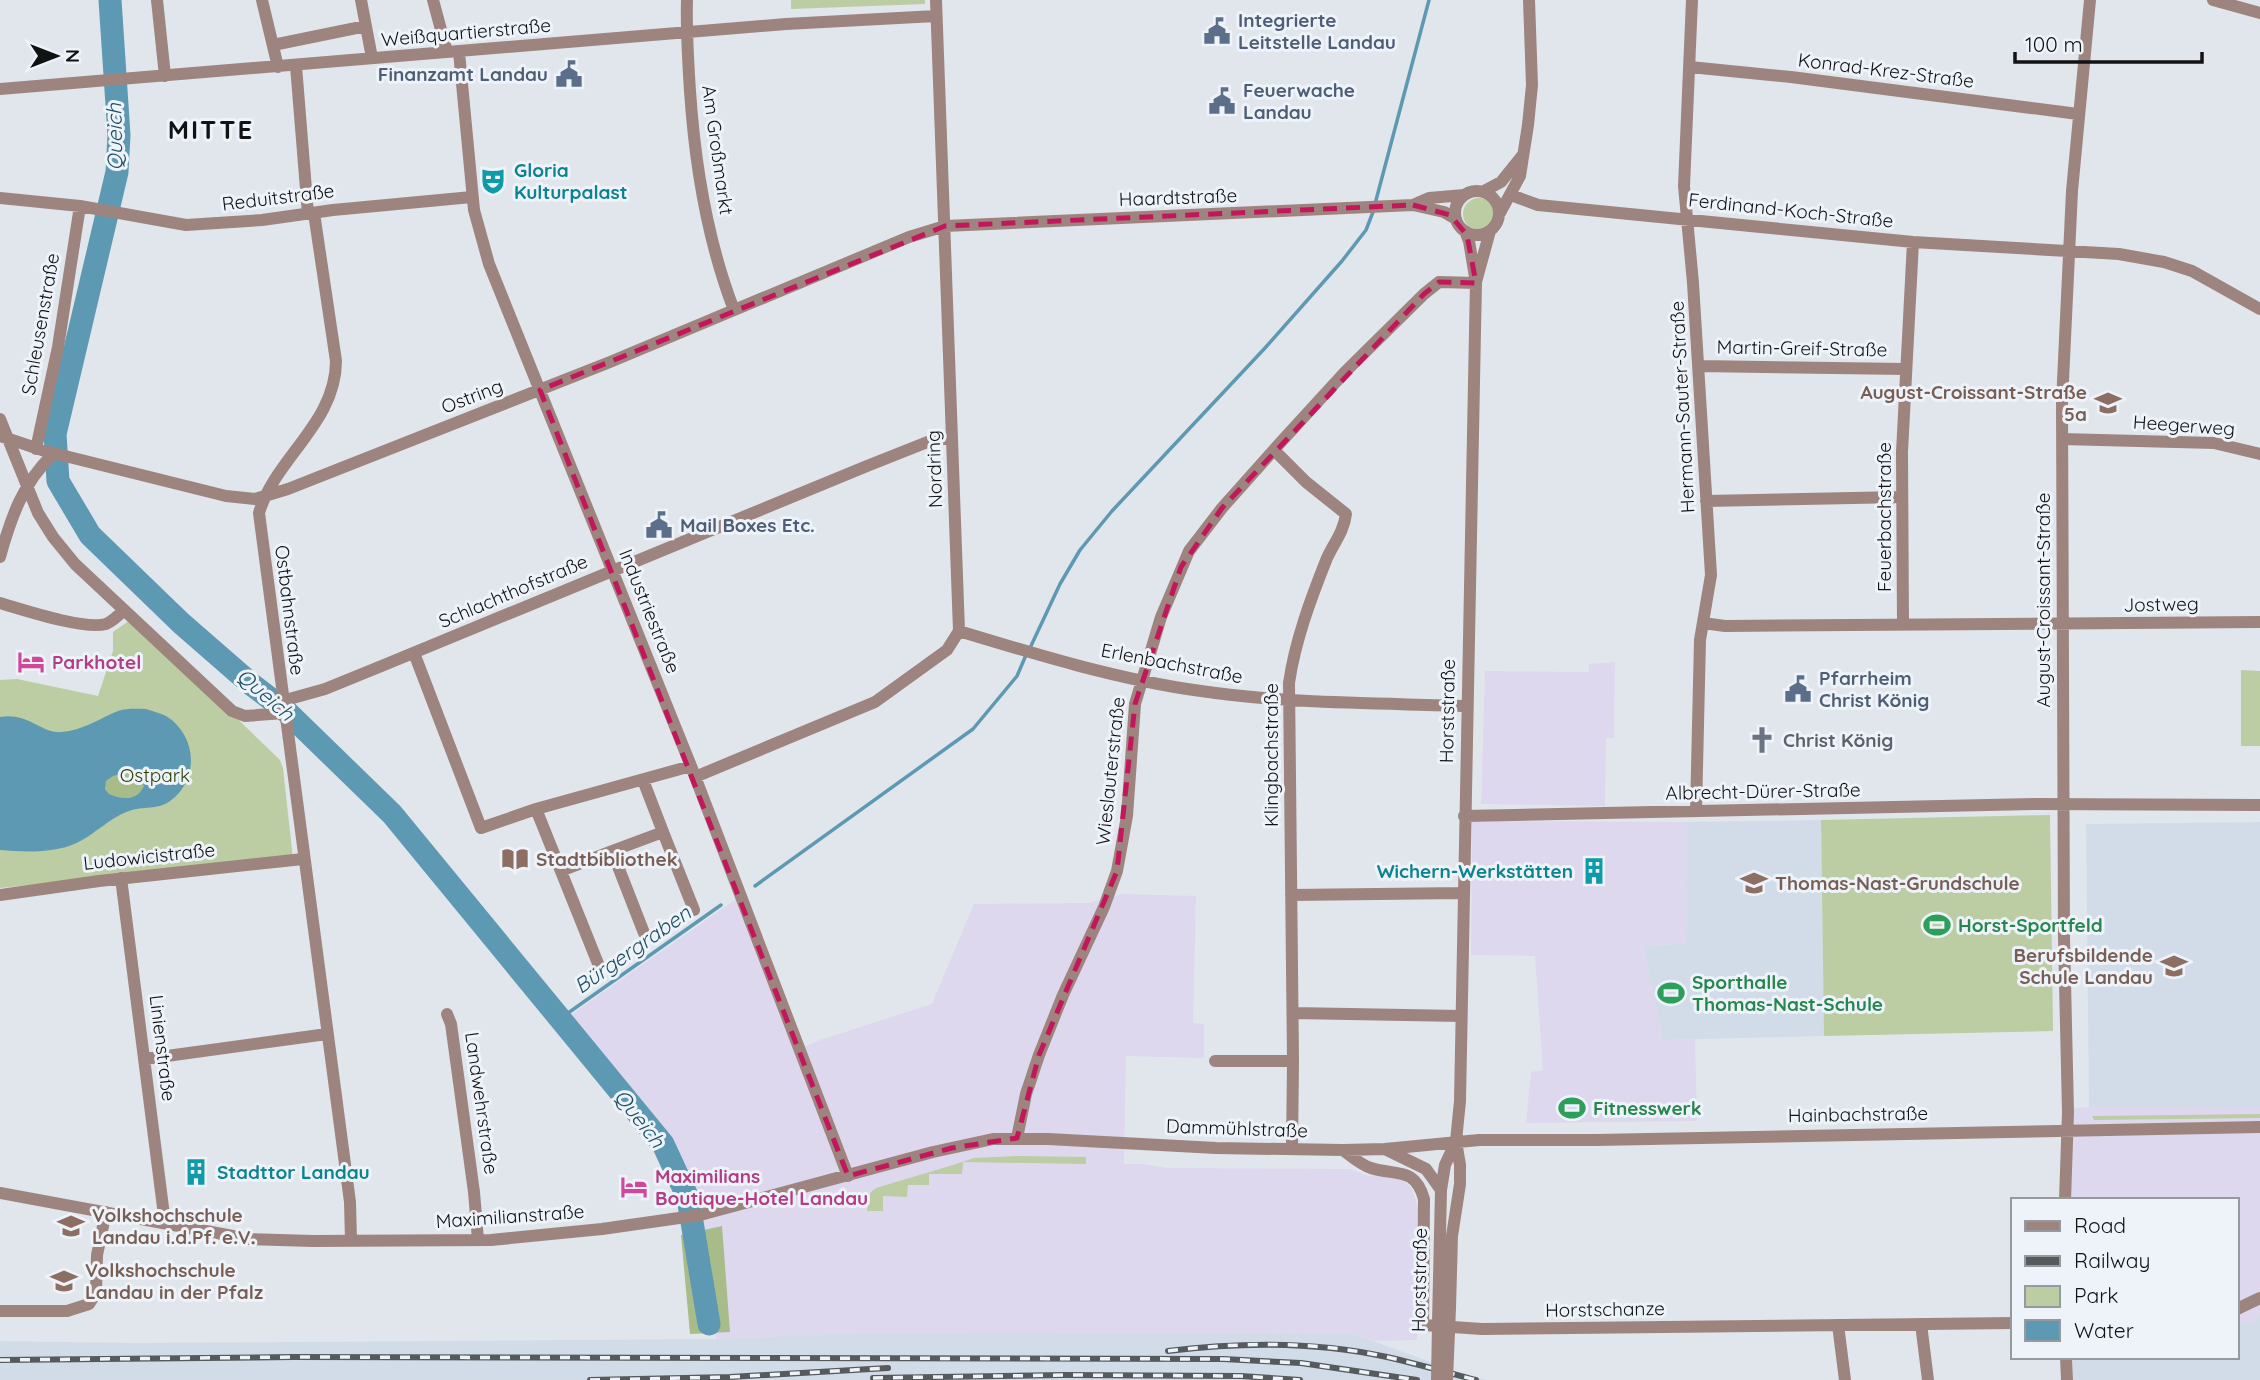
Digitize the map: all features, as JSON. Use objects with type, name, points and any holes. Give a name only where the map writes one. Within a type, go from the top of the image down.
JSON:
[{"type":"street","points":[[158,0],[165,76]]},
{"type":"street","points":[[262,0],[278,67]]},
{"type":"street","points":[[361,0],[372,58]]},
{"type":"street","name":"Industriestraße","points":[[433,0],[453,52],[476,222],[489,264],[693,772],[848,1175]]},
{"type":"street","name":"Am Großmarkt","points":[[687,0],[686,33],[696,163],[724,284],[734,310]]},
{"type":"street","name":"Nordring","points":[[936,0],[959,631]]},
{"type":"street","name":"Horststraße","points":[[1476,283],[1490,231],[1520,176],[1532,85],[1529,0]]},
{"type":"street","name":"Hermann-Sauter-Straße","points":[[1692,0],[1684,186],[1699,366],[1711,575],[1700,653],[1696,811]]},
{"type":"street","name":"August-Croissant-Straße","points":[[2066,1198],[2062,439],[2069,250],[2078,114],[2090,0]]},
{"type":"street","points":[[2213,0],[2259,14]]},
{"type":"street","name":"Weißquartierstraße","points":[[0,89],[800,23],[936,16]]},
{"type":"street","points":[[273,44],[366,26]]},
{"type":"street","name":"Ostbahnstraße","points":[[296,66],[311,213],[336,361],[335,379],[324,409],[265,496],[259,518],[349,1197],[351,1241]]},
{"type":"street","name":"Konrad-Krez-Straße","points":[[1690,67],[1791,77],[2078,114]]},
{"type":"street","points":[[1484,191],[1501,182],[1523,155]]},
{"type":"street","points":[[1456,219],[1456,206],[1464,195],[1477,190],[1484,191],[1496,200],[1500,213]]},
{"type":"street","name":"Ferdinand-Koch-Straße","points":[[1511,194],[1538,205],[1913,242],[2119,254],[2180,266],[2208,278],[2260,309]]},
{"type":"street","name":"Haardtstraße","points":[[1413,205],[1429,198],[1464,195]]},
{"type":"street","name":"Reduitstraße","points":[[0,198],[85,207],[186,225],[262,220],[472,197]]},
{"type":"street","name":"Haardtstraße","points":[[945,226],[1413,205],[1444,212],[1456,219]]},
{"type":"street","name":"Schleusenstraße","points":[[45,451],[58,346],[85,207]]},
{"type":"street","name":"Horststraße","points":[[1437,1380],[1445,1236],[1460,1184],[1456,1141],[1459,1111],[1476,283],[1469,241],[1456,219]]},
{"type":"street","name":"Ostring","points":[[4,438],[45,451],[226,496],[241,499],[265,496],[540,390],[909,237],[945,226]]},
{"type":"street","points":[[1465,231],[1477,235],[1490,231]]},
{"type":"street","name":"Feuerbachstraße","points":[[1903,625],[1902,498],[1913,242]]},
{"type":"street","name":"Wieslauterstraße","points":[[1017,1138],[1028,1087],[1039,1055],[1117,871],[1126,816],[1135,704],[1161,617],[1189,551],[1222,508],[1345,372],[1434,284],[1449,281],[1476,283]]},
{"type":"street","name":"Martin-Greif-Straße","points":[[1699,366],[1906,369]]},
{"type":"street","name":"Schlachthofstraße","points":[[0,419],[4,438],[26,486],[44,524],[61,548],[232,711],[245,716],[283,707],[905,451],[930,441],[952,437]]},
{"type":"street","name":"Heegerweg","points":[[2062,439],[2214,443],[2260,454]]},
{"type":"street","name":"Klingbachstraße","points":[[1274,450],[1346,514],[1342,531],[1328,556],[1301,635],[1292,668],[1289,699],[1292,1149]]},
{"type":"street","points":[[0,557],[12,516],[45,451]]},
{"type":"street","points":[[1706,501],[1902,498]]},
{"type":"street","points":[[0,603],[60,619],[96,625],[109,623],[124,610]]},
{"type":"street","name":"Jostweg","points":[[1703,623],[1725,626],[2260,622]]},
{"type":"street","points":[[414,653],[481,828],[536,809],[643,780],[693,772],[875,702],[947,650],[959,631]]},
{"type":"street","name":"Erlenbachstraße","points":[[959,631],[1141,680],[1215,693],[1289,699],[1467,706]]},
{"type":"street","points":[[643,780],[694,910]]},
{"type":"street","name":"Albrecht-Dürer-Straße","points":[[1464,816],[2260,804]]},
{"type":"street","points":[[536,809],[599,966]]},
{"type":"street","points":[[561,871],[663,832]]},
{"type":"street","points":[[612,851],[644,933]]},
{"type":"street","name":"Ludowicistraße","points":[[0,895],[121,878],[303,859]]},
{"type":"street","name":"Linienstraße","points":[[121,878],[165,1223]]},
{"type":"street","points":[[1291,895],[1462,893]]},
{"type":"street","points":[[1293,1013],[1461,1016]]},
{"type":"street","name":"Landwehrstraße","points":[[447,1014],[454,1043],[478,1240]]},
{"type":"street","points":[[145,1059],[327,1034]]},
{"type":"street","points":[[1215,1061],[1293,1061]]},
{"type":"street","name":"Hainbachstraße","points":[[1456,1141],[2260,1127]]},
{"type":"street","name":"Dammühlstraße","points":[[1017,1138],[1216,1148],[1343,1150],[1385,1149],[1456,1141]]},
{"type":"street","name":"Maximilianstraße","points":[[0,1192],[248,1239],[351,1241],[520,1238],[674,1219],[722,1210],[952,1148],[993,1139],[1017,1138]]},
{"type":"street","name":"Horststraße","points":[[1447,1380],[1445,1236],[1441,1190],[1445,1165],[1456,1141]]},
{"type":"street","points":[[1385,1149],[1421,1165],[1431,1174],[1441,1190]]},
{"type":"street","name":"Horstschanze","points":[[1343,1150],[1369,1168],[1406,1174],[1418,1184],[1423,1199],[1423,1325],[1510,1329],[2011,1323]]},
{"type":"street","points":[[0,1311],[73,1310],[89,1304],[96,1293],[97,1255],[106,1212]]},
{"type":"street","points":[[2239,1309],[2260,1298]]},
{"type":"street","points":[[1921,1324],[1928,1380]]},
{"type":"street","points":[[1838,1325],[1844,1380]]},
{"type":"street","points":[[2066,1359],[2067,1380]]},
{"type":"highlighted area","points":[[1413,205],[1450,215],[1467,235],[1476,283],[1439,282],[1424,294],[1222,508],[1181,567],[1135,704],[1117,871],[1039,1055],[1017,1138],[952,1148],[848,1176],[540,390],[945,226]]},
{"type":"shaded area","points":[[1615,662],[1614,738],[1606,738],[1605,806],[1481,804],[1485,671],[1589,672],[1589,664]]},
{"type":"shaded area","name":"Thomas-Nast-Grundschule","points":[[1821,820],[1824,1036],[1663,1040],[1644,947],[1686,943],[1688,822]]},
{"type":"shaded area","points":[[1472,821],[1688,822],[1686,943],[1644,947],[1663,1040],[1695,1039],[1697,1121],[1526,1123],[1531,1072],[1543,1070],[1535,956],[1471,955]]},
{"type":"shaded area","name":"Berufsbildende Schule Landau","points":[[2260,822],[2260,1107],[2089,1107],[2086,824]]},
{"type":"shaded area","points":[[1123,894],[1196,896],[1193,1023],[1204,1024],[1204,1058],[1126,1056],[1124,1164],[1167,1168],[1350,1169],[1369,1176],[1403,1180],[1412,1189],[1418,1207],[1417,1340],[1373,1341],[1354,1334],[829,1334],[716,1339],[690,1198],[665,1143],[565,1019],[739,897],[799,1049],[932,1004],[974,904],[1088,903]]},
{"type":"shaded area","points":[[2260,1107],[2260,1314],[2254,1324],[2239,1324],[2239,1198],[2070,1198],[2069,1109]]},
{"type":"shaded area","points":[[2260,1314],[2260,1380],[2073,1380],[2073,1359],[2239,1359],[2239,1324],[2254,1324]]},
{"type":"shaded area","points":[[829,1334],[1354,1334],[1486,1380],[0,1380],[0,1341],[134,1343],[716,1339]]},
{"type":"green space","points":[[791,0],[925,0],[925,4],[791,9]]},
{"type":"green space","points":[[1479,198],[1490,203],[1495,214],[1490,225],[1479,230],[1468,225],[1463,214],[1468,203]]},
{"type":"green space","name":"Ostpark","points":[[133,618],[280,760],[293,859],[0,888],[0,680],[17,679],[98,696],[113,651],[113,632]]},
{"type":"green space","points":[[2241,670],[2260,671],[2260,746],[2241,746]]},
{"type":"green space","points":[[125,773],[139,778],[144,786],[141,791],[129,798],[109,794],[105,789],[106,781]]},
{"type":"green space","name":"Horst-Sportfeld","points":[[2050,815],[2053,1031],[1824,1036],[1821,820]]},
{"type":"green space","points":[[2260,1114],[2260,1118],[2094,1120],[2092,1116]]},
{"type":"green space","points":[[1086,1157],[1086,1164],[963,1162],[962,1174],[929,1174],[929,1185],[908,1185],[907,1197],[883,1196],[883,1211],[867,1211],[870,1193],[876,1188],[974,1158]]},
{"type":"green space","points":[[722,1226],[730,1332],[690,1334],[681,1235]]},
{"type":"water","points":[[146,709],[166,716],[176,724],[189,746],[190,770],[180,792],[161,806],[121,814],[85,839],[69,846],[44,851],[0,850],[0,717],[19,718],[54,732],[62,732],[84,727],[118,711]],"holes":[[[125,773],[139,778],[144,786],[134,797],[119,797],[109,794],[105,789],[106,781],[113,776]]]},
{"type":"waterway","name":"Queich","points":[[110,0],[119,135],[117,172],[55,434],[58,481],[90,535],[181,623],[285,710],[392,814],[663,1144],[688,1198],[709,1324]]},
{"type":"waterway","points":[[1375,204],[1429,0]]},
{"type":"waterway","points":[[1030,648],[1060,584],[1080,550],[1112,511],[1265,348],[1342,261],[1366,230],[1373,212]]},
{"type":"waterway","points":[[755,886],[973,729],[1017,676],[1026,655]]},
{"type":"waterway","name":"Bürgergraben","points":[[561,1018],[721,905]]},
{"type":"railway","points":[[1168,1351],[1250,1345],[1333,1348],[1387,1357],[1476,1380]]},
{"type":"railway","points":[[0,1360],[293,1357],[1223,1359],[1301,1363],[1417,1380]]},
{"type":"railway","points":[[590,1380],[730,1377],[888,1368]]},
{"type":"railway","points":[[873,1378],[1063,1375],[1241,1376],[1300,1380]]},
{"type":"place","name":"Integrierte Leitstelle Landau","points":[[1217,31]]},
{"type":"place","name":"Finanzamt Landau","points":[[569,74]]},
{"type":"place","name":"Feuerwache Landau","points":[[1222,101]]},
{"type":"place","name":"Gloria Kulturpalast","points":[[493,181]]},
{"type":"place","name":"August-Croissant-Straße 5a","points":[[2108,403]]},
{"type":"place","name":"Mail Boxes Etc.","points":[[659,525]]},
{"type":"place","name":"Parkhotel","points":[[31,662]]},
{"type":"place","name":"Pfarrheim Christ König","points":[[1798,689]]},
{"type":"place","name":"Christ König","points":[[1762,740]]},
{"type":"place","name":"Stadtbibliothek","points":[[515,859]]},
{"type":"place","name":"Wichern-Werkstätten","points":[[1594,871]]},
{"type":"place","name":"Thomas-Nast-Grundschule","points":[[1754,883]]},
{"type":"place","name":"Horst-Sportfeld","points":[[1937,925]]},
{"type":"place","name":"Berufsbildende Schule Landau","points":[[2174,966]]},
{"type":"place","name":"Sporthalle Thomas-Nast-Schule","points":[[1671,993]]},
{"type":"place","name":"Fitnesswerk","points":[[1572,1108]]},
{"type":"place","name":"Stadttor Landau","points":[[196,1172]]},
{"type":"place","name":"Maximilians Boutique-Hotel Landau","points":[[634,1187]]},
{"type":"place","name":"Volkshochschule Landau i.d.Pf. e.V.","points":[[71,1226]]},
{"type":"place","name":"Volkshochschule Landau in der Pfalz","points":[[64,1281]]},
{"type":"district","name":"MITTE","points":[[211,129]]}]
